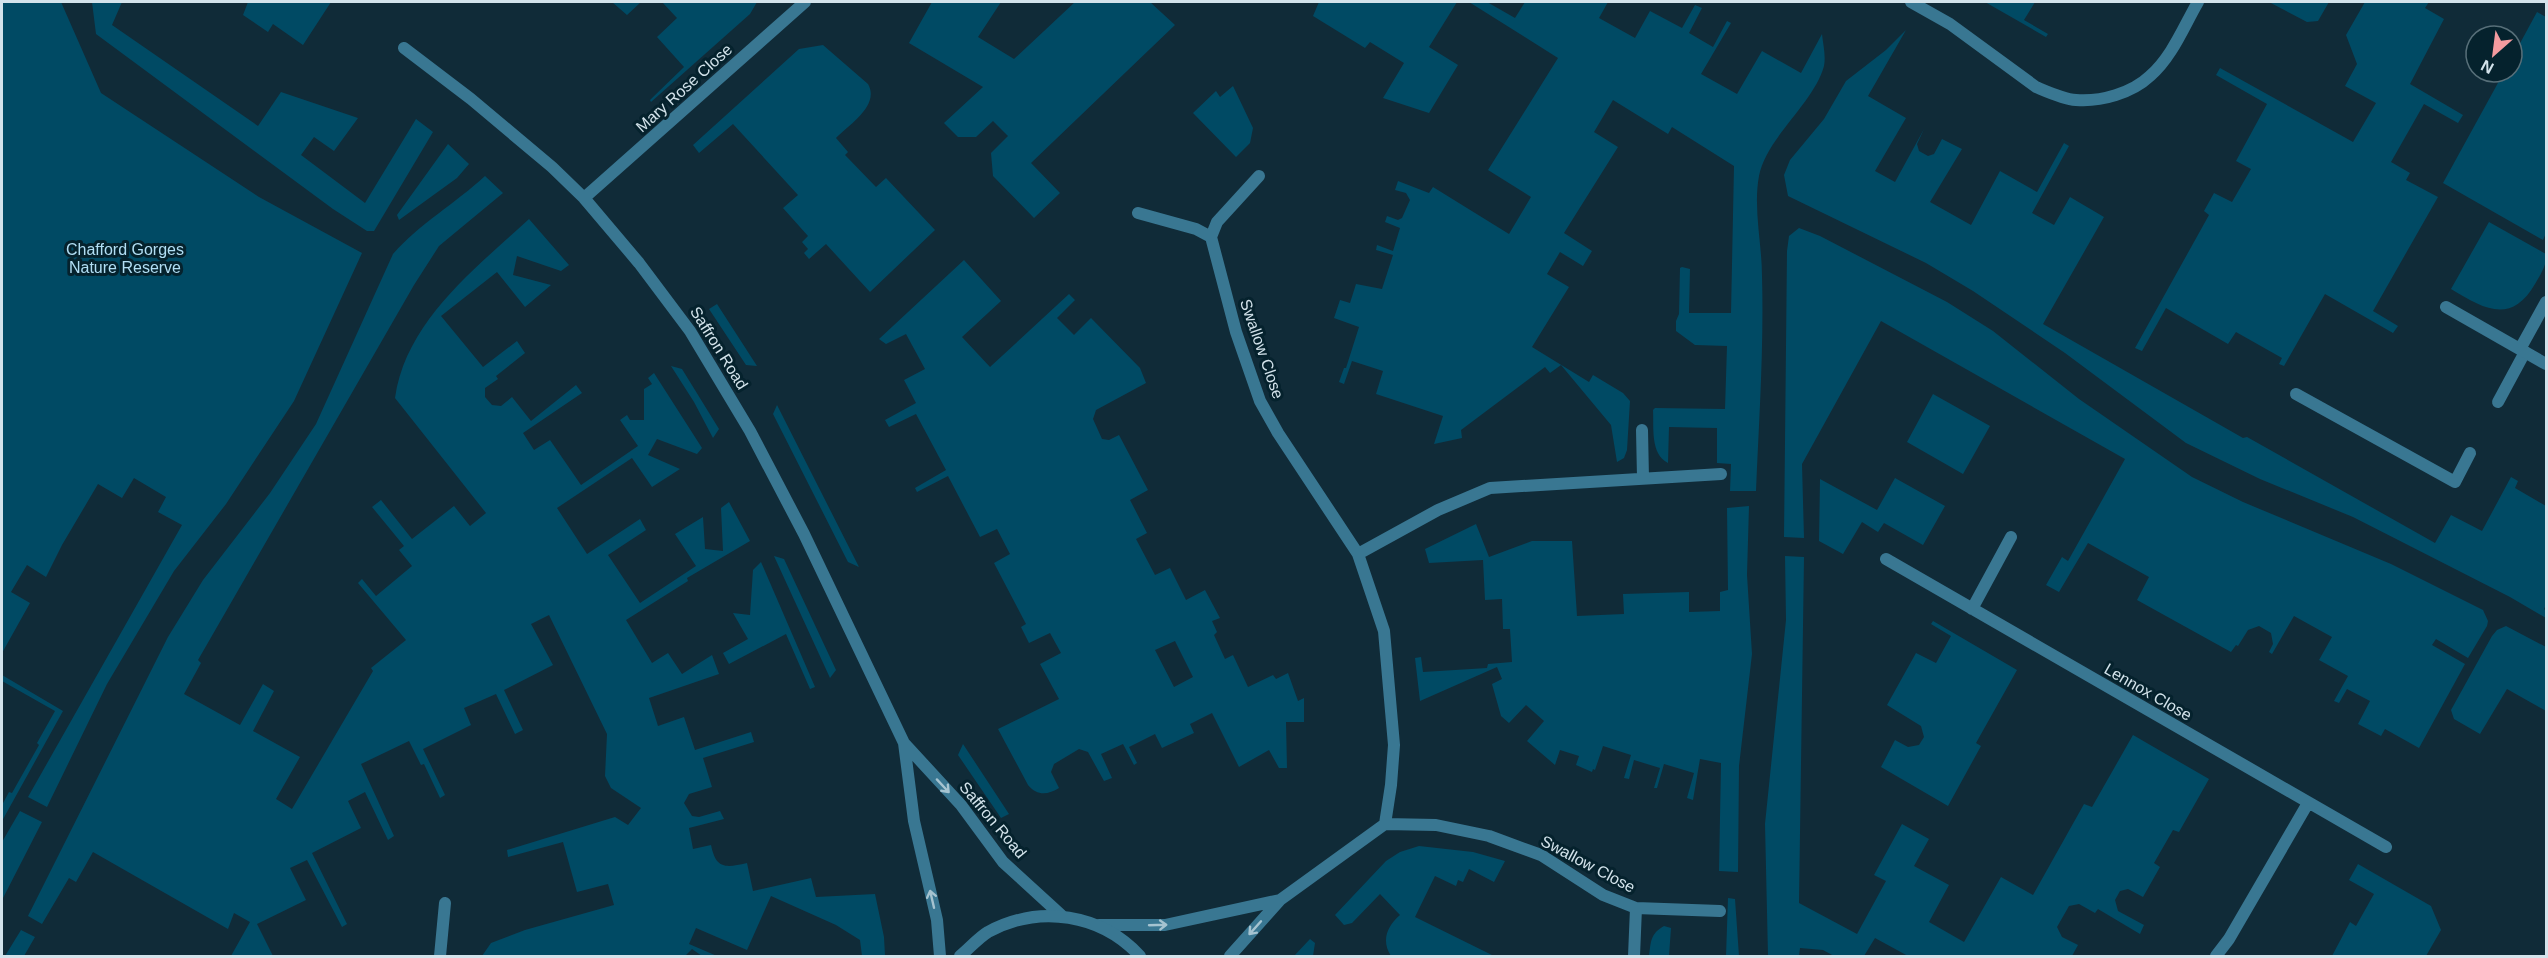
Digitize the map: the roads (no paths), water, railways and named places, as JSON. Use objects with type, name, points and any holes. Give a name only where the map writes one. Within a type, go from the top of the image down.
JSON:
[{"type":"street","name":"Mary Rose Close","points":[[584,198],[805,2]]},
{"type":"street","points":[[1911,2],[1950,24],[2036,87],[2051,94],[2076,100],[2102,98],[2132,89],[2151,76],[2171,50],[2198,2]]},
{"type":"street","name":"Saffron Road","points":[[404,48],[513,133],[584,198],[639,263],[690,331],[750,431],[804,534],[904,743],[961,804],[1003,862],[1061,915]]},
{"type":"street","points":[[1138,213],[1196,229],[1211,237],[1217,222],[1260,176]]},
{"type":"street","name":"Swallow Close","points":[[1211,237],[1236,332],[1260,401],[1278,433],[1358,554],[1384,631],[1394,745],[1391,785],[1384,824],[1436,825],[1489,836],[1541,855],[1603,894],[1636,908],[1720,911]]},
{"type":"street","points":[[2498,402],[2547,302]]},
{"type":"street","points":[[2446,307],[2547,364]]},
{"type":"street","points":[[2296,394],[2455,482],[2470,453]]},
{"type":"street","points":[[1642,430],[1643,478]]},
{"type":"street","points":[[1358,554],[1438,510],[1490,488],[1721,474]]},
{"type":"street","points":[[1972,609],[2011,537]]},
{"type":"street","name":"Lennox Close","points":[[1886,559],[2386,847]]},
{"type":"street","name":"Saffron Road","points":[[904,743],[914,821],[937,920],[940,957]]},
{"type":"street","points":[[2216,957],[2229,939],[2308,803]]},
{"type":"street","points":[[1230,957],[1280,900],[1384,824]]},
{"type":"street","points":[[1099,925],[1165,925],[1280,900]]},
{"type":"street","points":[[440,957],[445,903]]},
{"type":"street","name":"Swallow Close","points":[[1634,957],[1636,908]]},
{"type":"street","name":"Saffron Road","points":[[960,957],[987,933],[996,929],[1023,918],[1061,915],[1099,925],[1126,941],[1140,957]]},
{"type":"park label","name":"Chafford Gorges Nature Reserve","points":[[125,258]]}]
